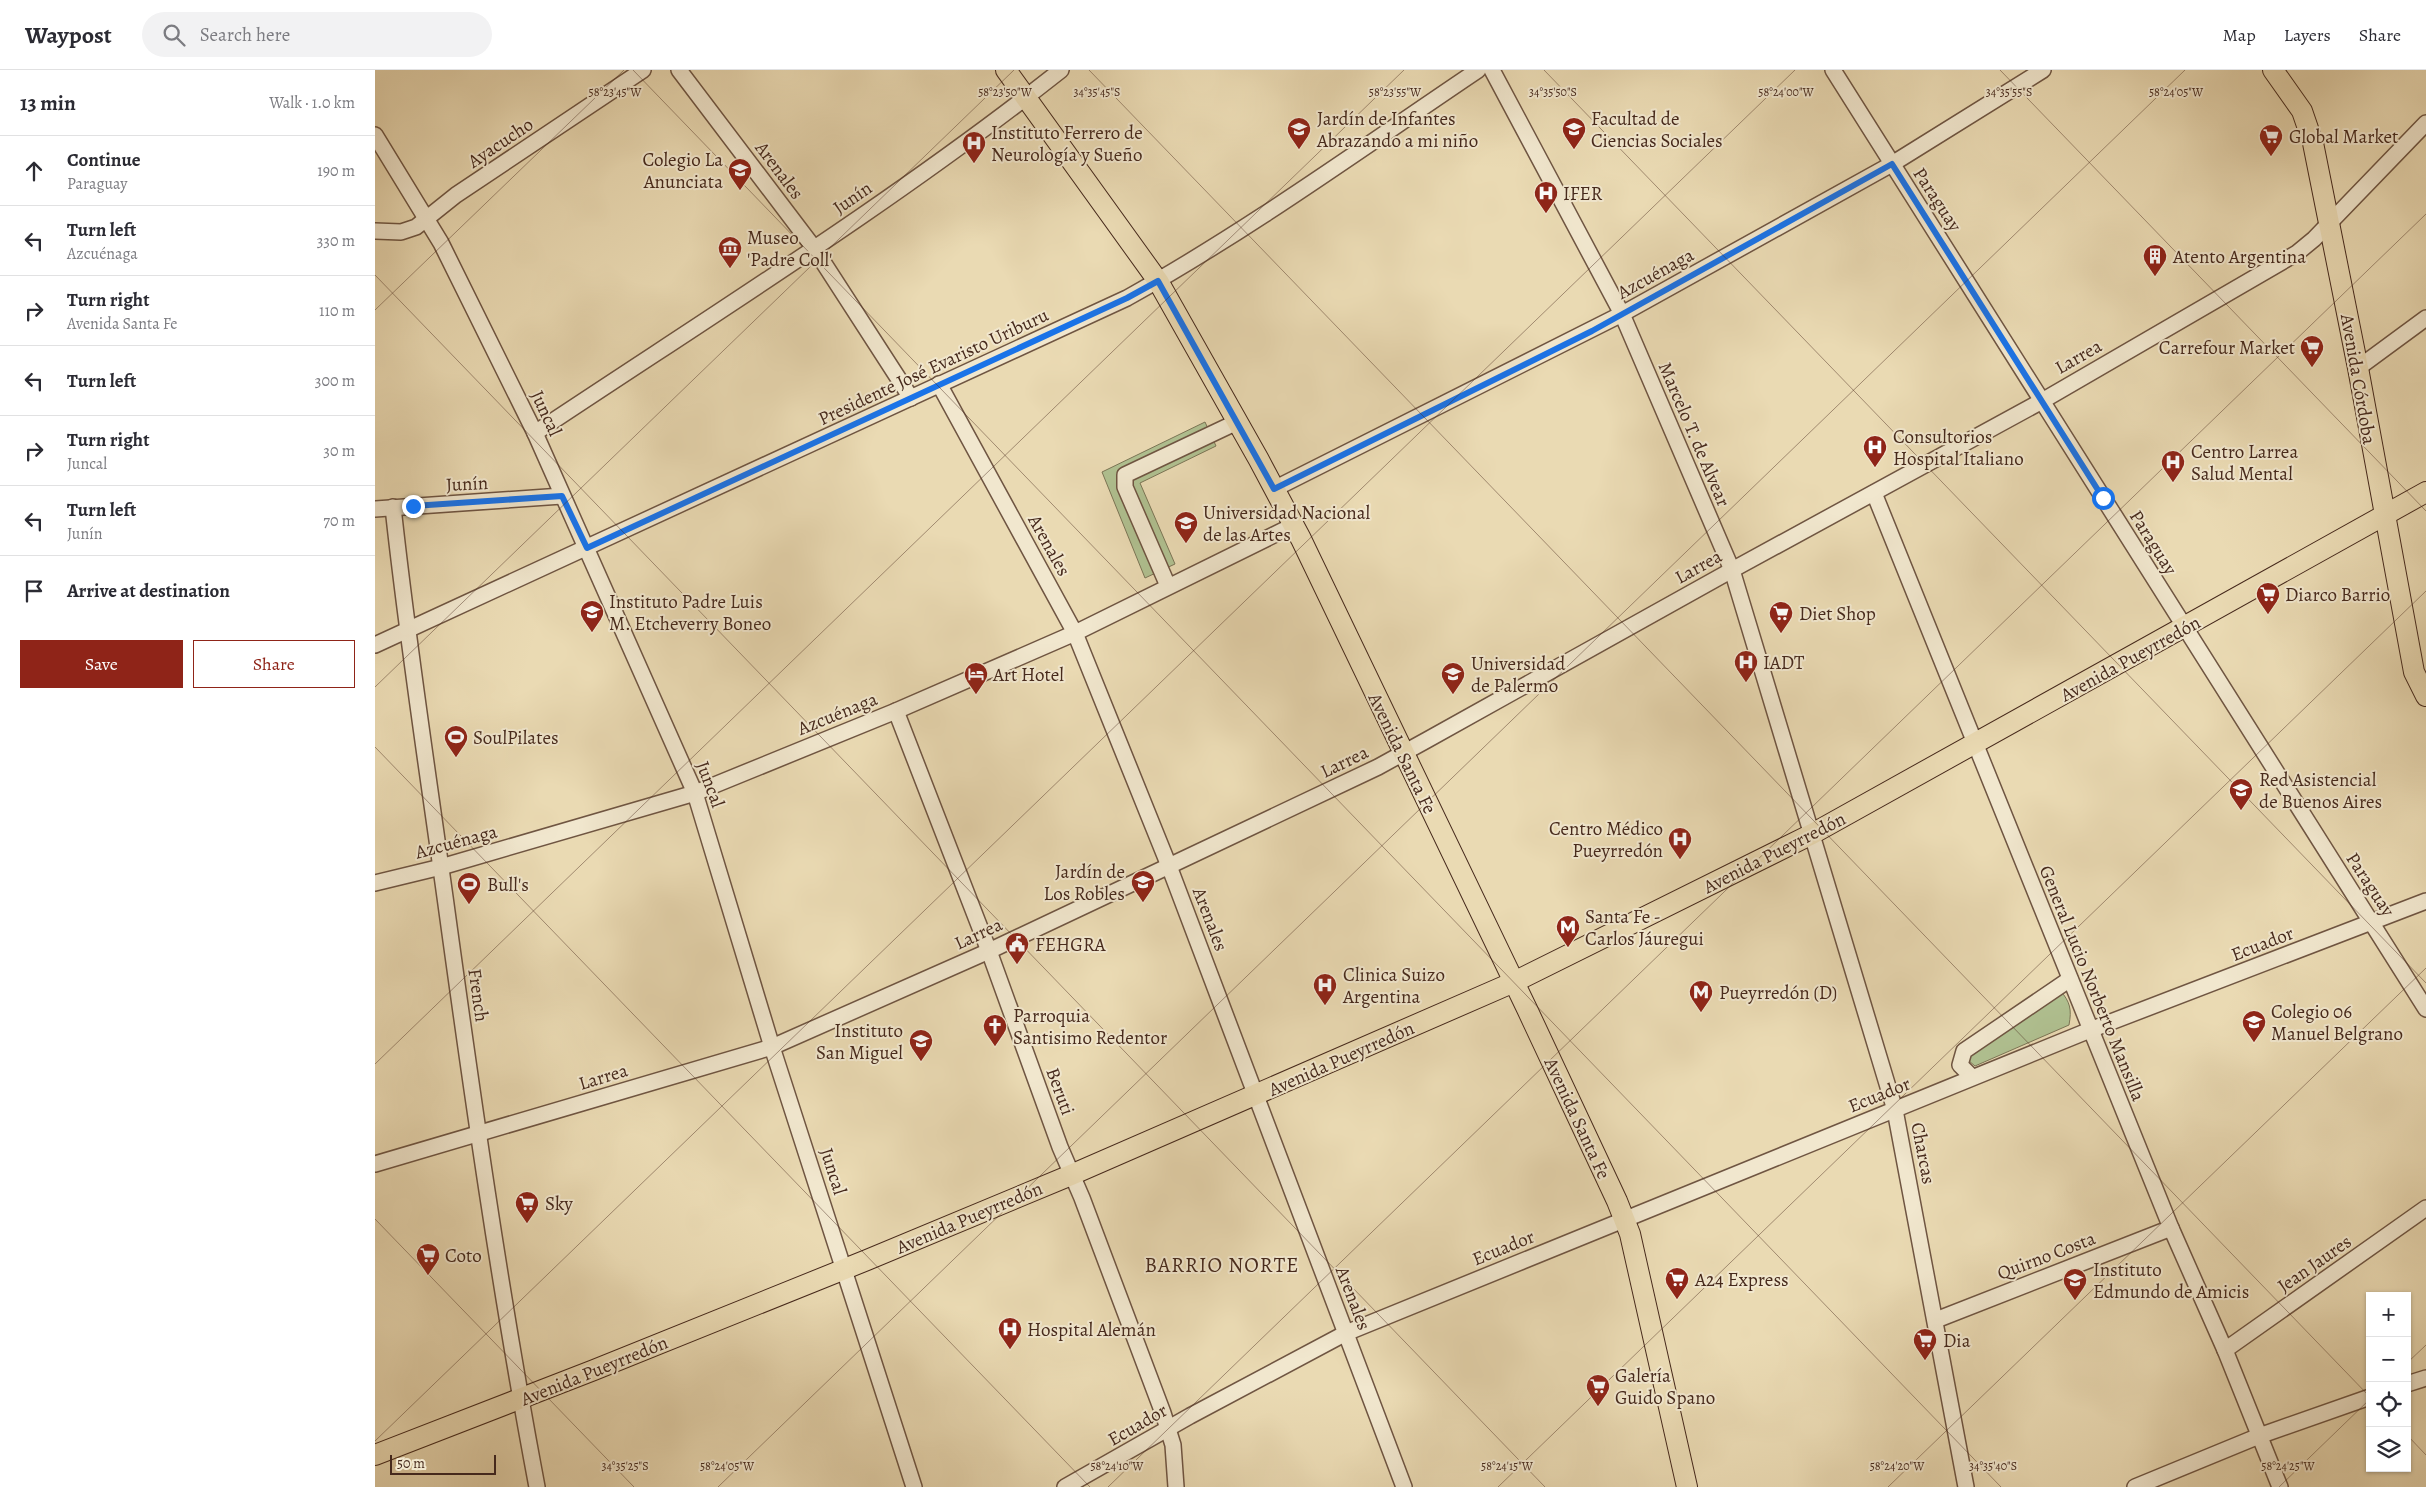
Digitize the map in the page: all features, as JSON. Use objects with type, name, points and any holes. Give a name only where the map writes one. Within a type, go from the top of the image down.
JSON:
[{"type":"main road","name":"Avenida Santa Fe","points":[[1006,70],[1158,281],[1237,422],[1294,525],[1514,982],[1630,1234],[1687,1487]]},
{"type":"main road","name":"Avenida Córdoba","points":[[2273,70],[2297,102],[2307,122],[2358,368],[2414,672],[2426,696]]},
{"type":"main road","name":"Avenida Pueyrredón","points":[[375,1455],[521,1399],[845,1269],[1071,1175],[1514,982],[1812,834],[2426,492]]},
{"type":"street","name":"Ayacucho","points":[[375,232],[401,232],[428,219],[457,195],[643,70]]},
{"type":"street","name":"Arenales","points":[[679,70],[814,248],[911,398]]},
{"type":"street","name":"Junín","points":[[535,432],[814,248],[991,125],[1061,70]]},
{"type":"street","name":"Presidente José Evaristo Uriburu","points":[[375,645],[1127,298],[1245,227],[1477,70]]},
{"type":"street","name":"Marcelo T. de Alvear","points":[[1492,70],[1622,314],[1732,570],[1812,834]]},
{"type":"street","name":"Paraguay","points":[[1833,70],[2426,1009]]},
{"type":"street","name":"Azcuénaga","points":[[1274,489],[1622,314],[1892,164],[2043,70]]},
{"type":"street","name":"Larrea","points":[[375,1164],[772,1047],[989,951],[1403,753],[1732,570],[2042,401],[2297,253],[2329,223],[2426,123]]},
{"type":"street","name":"Juncal","points":[[375,135],[428,219],[535,432],[695,793],[772,1047],[915,1487]]},
{"type":"street","points":[[2358,368],[2426,318]]},
{"type":"street","name":"Arenales","points":[[939,384],[1075,633],[1169,866],[1404,1487]]},
{"type":"street","points":[[1168,586],[1125,487],[1125,475],[1237,422]]},
{"type":"street","name":"General Lucio Norberto Mansilla","points":[[1874,493],[2090,1030],[2171,1228],[2225,1350],[2280,1487]]},
{"type":"street","name":"Junín","points":[[375,508],[562,496]]},
{"type":"street","name":"French","points":[[393,507],[407,630],[478,1134],[537,1487]]},
{"type":"street","name":"Azcuénaga","points":[[375,883],[441,867],[695,793],[895,711],[1075,633],[1294,525]]},
{"type":"street","name":"Beruti","points":[[895,711],[989,951],[1071,1175],[1083,1198],[1168,1429],[1173,1445],[1176,1487]]},
{"type":"street","name":"Charcas","points":[[1812,834],[1895,1110],[1966,1487]]},
{"type":"street","name":"Ecuador","points":[[1065,1487],[1346,1332],[2090,1030],[2426,900]]},
{"type":"street","points":[[1973,1077],[1960,1065],[1964,1052],[2070,979]]},
{"type":"street","name":"Jean Jaures","points":[[2225,1350],[2426,1208]]},
{"type":"street","name":"Quirno Costa","points":[[1936,1320],[2171,1228]]},
{"type":"street","points":[[2411,1383],[2426,1378]]},
{"type":"street","points":[[2135,1487],[2259,1436],[2366,1399]]},
{"type":"green space","points":[[1205,422],[1216,446],[1140,483],[1175,564],[1145,578],[1102,472]]},
{"type":"green space","points":[[2060,990],[2069,1006],[2069,1025],[1975,1066],[1969,1061],[1967,1056]]},
{"type":"place","name":"Jardín de Infantes Abrazando a mi niño","points":[[1299,150]]},
{"type":"place","name":"Facultad de Ciencias Sociales","points":[[1574,150]]},
{"type":"place","name":"Global Market","points":[[2271,157]]},
{"type":"place","name":"Instituto Ferrero de Neurología y Sueño","points":[[974,164]]},
{"type":"place","name":"Colegio La Anunciata","points":[[740,191]]},
{"type":"place","name":"IFER","points":[[1546,214]]},
{"type":"place","name":"Museo 'Padre Coll'","points":[[730,269]]},
{"type":"place","name":"Atento Argentina","points":[[2155,277]]},
{"type":"place","name":"Carrefour Market","points":[[2312,368]]},
{"type":"place","name":"Consultorios Hospital Italiano","points":[[1875,468]]},
{"type":"place","name":"Centro Larrea Salud Mental","points":[[2173,483]]},
{"type":"place","name":"Universidad Nacional de las Artes","points":[[1186,544]]},
{"type":"place","name":"Diarco Barrio","points":[[2268,615]]},
{"type":"place","name":"Instituto Padre Luis M. Etcheverry Boneo","points":[[592,633]]},
{"type":"place","name":"Diet Shop","points":[[1781,634]]},
{"type":"place","name":"IADT","points":[[1746,683]]},
{"type":"place","name":"Art Hotel","points":[[976,695]]},
{"type":"place","name":"Universidad de Palermo","points":[[1453,695]]},
{"type":"place","name":"SoulPilates","points":[[456,758]]},
{"type":"place","name":"Red Asistencial de Buenos Aires","points":[[2241,811]]},
{"type":"place","name":"Centro Médico Pueyrredón","points":[[1680,860]]},
{"type":"place","name":"Jardín de Los Robles","points":[[1143,903]]},
{"type":"place","name":"Bull's","points":[[469,905]]},
{"type":"place","name":"Santa Fe - Carlos Jáuregui","points":[[1568,948]]},
{"type":"place","name":"FEHGRA","points":[[1017,965]]},
{"type":"place","name":"Clinica Suizo Argentina","points":[[1325,1006]]},
{"type":"place","name":"Pueyrredón (D)","points":[[1701,1013]]},
{"type":"place","name":"Colegio 06 Manuel Belgrano","points":[[2254,1043]]},
{"type":"place","name":"Parroquia Santisimo Redentor","points":[[995,1047]]},
{"type":"place","name":"Instituto San Miguel","points":[[921,1062]]},
{"type":"place","name":"Sky","points":[[527,1224]]},
{"type":"place","name":"Coto","points":[[428,1276]]},
{"type":"place","name":"A24 Express","points":[[1677,1300]]},
{"type":"place","name":"Instituto Edmundo de Amicis","points":[[2075,1301]]},
{"type":"place","name":"Hospital Alemán","points":[[1010,1350]]},
{"type":"place","name":"Dia","points":[[1925,1361]]},
{"type":"place","name":"Galería Guido Spano","points":[[1598,1407]]},
{"type":"district","name":"BARRIO NORTE","points":[[1222,1265]]},
{"type":"route","points":[[413,506],[528,500],[562,496],[587,548],[1127,298],[1158,281],[1274,489],[1592,331],[1892,164],[2103,498]]}]
